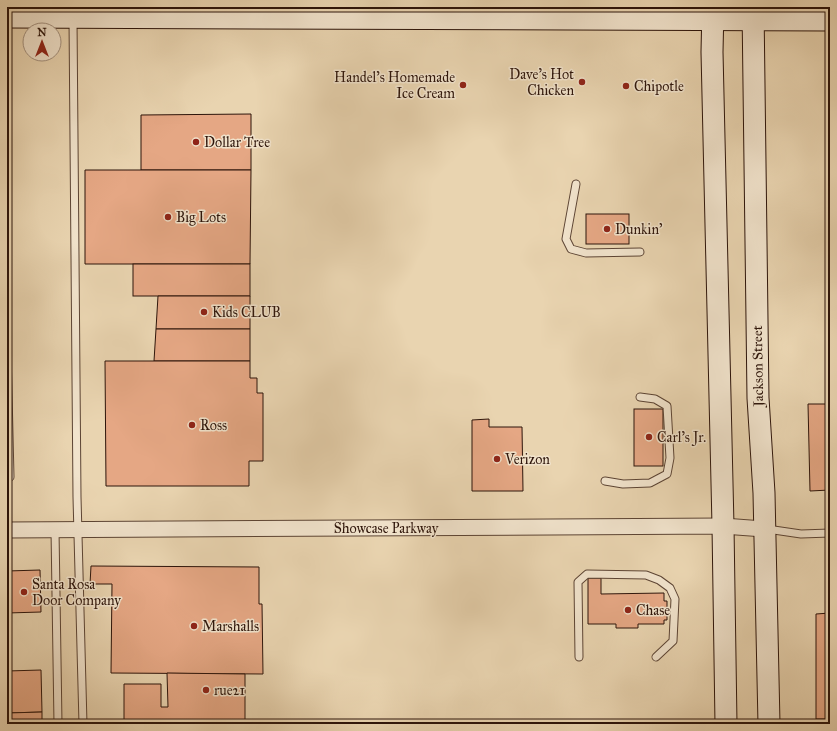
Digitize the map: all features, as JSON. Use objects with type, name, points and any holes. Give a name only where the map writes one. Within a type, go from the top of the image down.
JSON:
[{"type":"main road","points":[[7,16],[31,7]]},
{"type":"main road","points":[[7,16],[73,17],[272,12],[753,14],[830,20]]},
{"type":"main road","points":[[713,14],[726,724]]},
{"type":"main road","name":"Jackson Street","points":[[753,14],[758,398],[764,529],[769,724]]},
{"type":"street","name":"Showcase Parkway","points":[[7,530],[723,526],[764,529]]},
{"type":"lane","points":[[73,17],[78,529],[83,724]]},
{"type":"lane","points":[[576,184],[566,239],[571,249],[586,253],[640,252]]},
{"type":"lane","points":[[7,350],[10,477],[7,477]]},
{"type":"lane","points":[[605,481],[623,484],[650,483],[667,474],[670,458],[667,406],[655,399],[640,397]]},
{"type":"lane","points":[[764,529],[801,534],[830,533]]},
{"type":"lane","points":[[55,530],[58,724]]},
{"type":"lane","points":[[579,657],[578,582],[587,574],[646,575],[659,580],[670,588],[675,598],[673,641],[656,657]]},
{"type":"building","name":"Dollar Tree","points":[[251,114],[251,170],[141,170],[141,115]]},
{"type":"building","name":"Big Lots","points":[[85,170],[251,170],[250,264],[85,264]]},
{"type":"building","name":"Dunkin'","points":[[586,214],[629,214],[629,244],[586,244]]},
{"type":"building","points":[[133,264],[250,264],[250,296],[133,296]]},
{"type":"building","name":"Kids CLUB","points":[[158,296],[250,296],[250,329],[156,329]]},
{"type":"building","points":[[156,329],[250,329],[250,361],[154,361]]},
{"type":"building","points":[[105,361],[250,361],[250,378],[257,378],[257,393],[263,393],[263,461],[249,461],[249,486],[106,486]]},
{"type":"building","points":[[808,404],[830,404],[830,490],[810,491]]},
{"type":"building","name":"Carl's Jr.","points":[[634,409],[663,409],[663,466],[634,466]]},
{"type":"building","name":"Verizon","points":[[489,419],[489,427],[522,427],[523,491],[472,491],[472,420]]},
{"type":"building","points":[[91,566],[259,567],[259,604],[262,604],[263,674],[111,673],[112,584],[90,584]]},
{"type":"building","name":"Santa Rosa Door Company","points":[[40,570],[41,612],[7,613],[7,571]]},
{"type":"building","name":"Chase","points":[[588,578],[601,578],[601,594],[664,593],[664,601],[667,601],[667,620],[664,620],[664,624],[638,624],[638,628],[616,628],[616,624],[588,624]]},
{"type":"building","points":[[830,613],[830,719],[816,719],[816,614]]},
{"type":"building","points":[[41,670],[42,712],[7,713],[7,671]]},
{"type":"building","points":[[167,673],[245,674],[245,724],[124,724],[124,684],[161,684],[161,707],[168,707]]},
{"type":"building","points":[[42,712],[42,724],[7,724],[7,713]]},
{"type":"place","name":"Dave's Hot Chicken","points":[[582,82]]},
{"type":"place","name":"Handel's Homemade Ice Cream","points":[[463,85]]},
{"type":"place","name":"Chipotle","points":[[626,86]]},
{"type":"place","name":"Dollar Tree","points":[[196,142]]},
{"type":"place","name":"Big Lots","points":[[168,217]]},
{"type":"place","name":"Dunkin'","points":[[607,229]]},
{"type":"place","name":"Kids CLUB","points":[[204,312]]},
{"type":"place","name":"Ross","points":[[192,425]]},
{"type":"place","name":"Carl's Jr.","points":[[649,437]]},
{"type":"place","name":"Verizon","points":[[497,459]]},
{"type":"place","name":"Santa Rosa Door Company","points":[[24,592]]},
{"type":"place","name":"Chase","points":[[628,610]]},
{"type":"place","name":"Marshalls","points":[[194,626]]},
{"type":"place","name":"rue21","points":[[206,690]]}]
